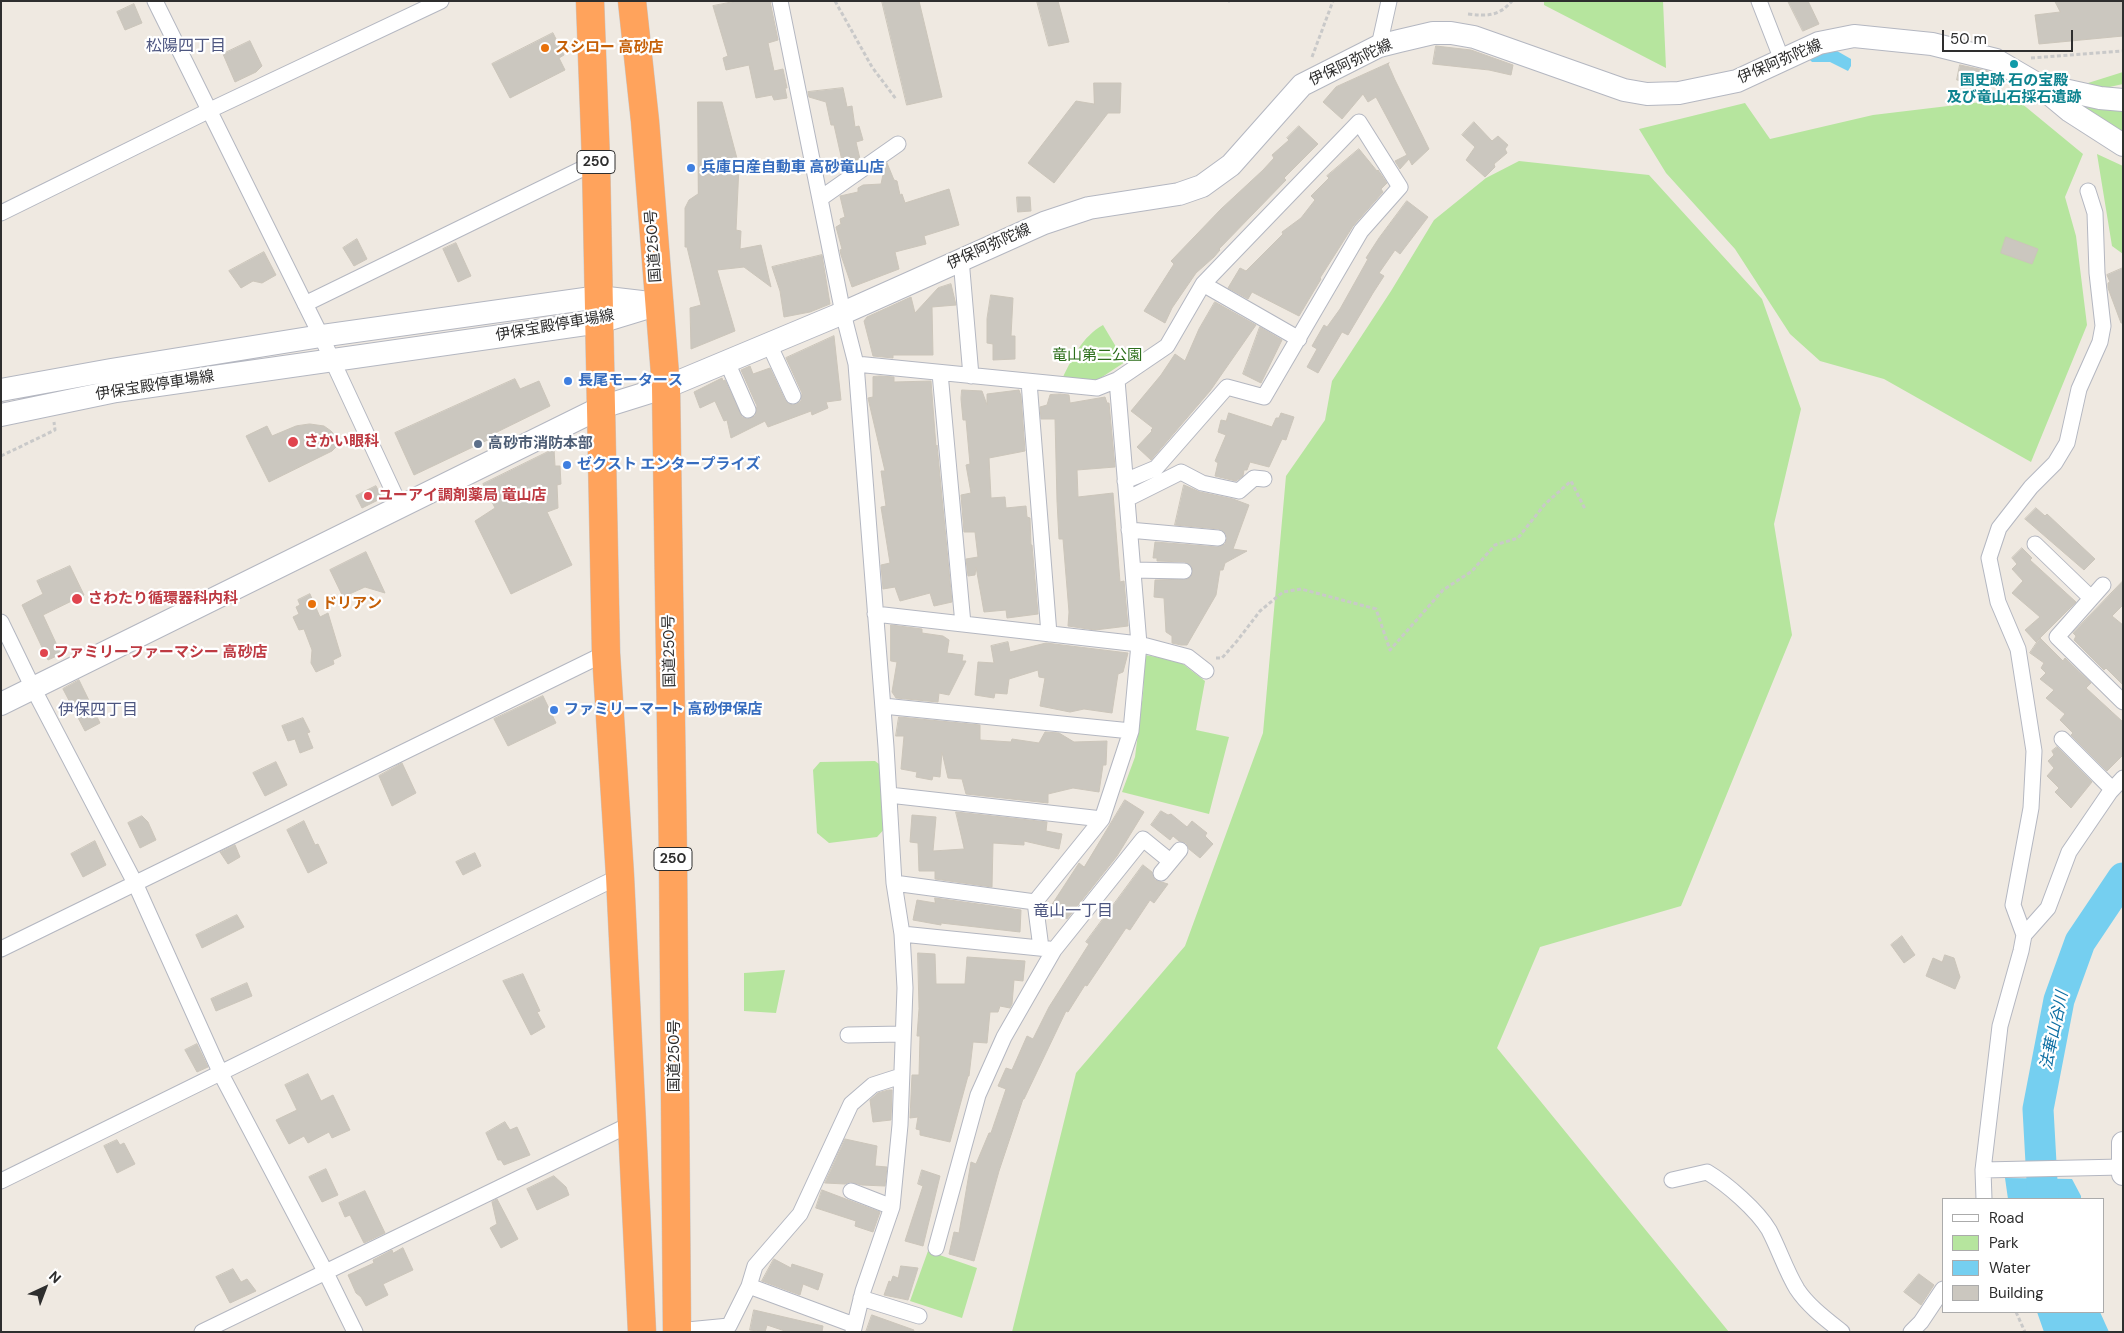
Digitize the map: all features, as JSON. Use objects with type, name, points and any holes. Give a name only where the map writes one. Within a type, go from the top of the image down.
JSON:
[{"type":"highway","name":"250","points":[[590,1],[600,309],[606,653],[620,876],[642,1332]]},
{"type":"highway","name":"国道250号","points":[[632,1],[645,121],[666,387],[674,858],[677,1331]]},
{"type":"main road","name":"伊保阿弥陀線","points":[[1,704],[602,407],[666,387],[727,362],[843,313],[1044,223],[1089,208],[1179,194],[1202,186],[1231,165],[1302,85],[1379,46],[1433,33],[1467,35],[1524,53],[1624,90],[1647,94],[1679,93],[1737,81],[1819,43],[1854,36],[1932,44],[1996,60],[2037,84],[2100,98],[2123,100]]},
{"type":"main road","points":[[2037,84],[2070,111],[2123,145]]},
{"type":"main road","name":"伊保宝殿停車場線","points":[[1,390],[321,336],[659,304]]},
{"type":"main road","name":"伊保宝殿停車場線","points":[[1,414],[116,391],[330,360],[600,309]]},
{"type":"main road","points":[[2122,1171],[2123,1143]]},
{"type":"street","points":[[155,1],[321,336],[330,360],[400,506]]},
{"type":"street","points":[[1,213],[208,111],[441,1]]},
{"type":"street","points":[[749,1286],[853,1328],[861,1298],[892,1207],[900,1125],[905,988],[902,934],[894,883],[883,706],[856,364],[843,313],[780,1]]},
{"type":"street","points":[[1379,46],[1389,1]]},
{"type":"street","points":[[1759,1],[1782,60]]},
{"type":"street","points":[[856,364],[1097,388],[1117,380],[1166,346],[1203,284],[1359,122],[1400,188],[1362,231],[1264,397],[1227,388],[1156,468],[1125,481]]},
{"type":"street","points":[[820,198],[898,144]]},
{"type":"street","points":[[305,304],[596,162]]},
{"type":"street","points":[[1984,1198],[1983,1170],[2000,1026],[2024,935],[2013,905],[2032,808],[2034,751],[2018,649],[1998,602],[1990,558],[1999,528],[2031,487],[2055,463],[2067,443],[2079,389],[2100,342],[2103,326],[2097,273],[2095,213],[2088,192]]},
{"type":"street","points":[[961,259],[971,376]]},
{"type":"street","points":[[1203,284],[1299,338]]},
{"type":"street","points":[[769,344],[793,396]]},
{"type":"street","points":[[727,362],[748,410]]},
{"type":"street","points":[[940,373],[963,624]]},
{"type":"street","points":[[1035,902],[1102,819],[1131,731],[1139,644],[1117,380]]},
{"type":"street","points":[[1030,382],[1048,634]]},
{"type":"street","points":[[1127,499],[1181,472],[1202,483],[1239,491],[1254,478],[1264,479]]},
{"type":"street","points":[[1130,530],[1218,538]]},
{"type":"street","points":[[2035,544],[2091,598]]},
{"type":"street","points":[[1133,570],[1184,572]]},
{"type":"street","points":[[2103,585],[2057,637],[2123,702]]},
{"type":"street","points":[[875,614],[1139,644],[1188,657],[1206,671]]},
{"type":"street","points":[[1,622],[33,688],[135,883],[222,1074],[355,1332]]},
{"type":"street","points":[[1,949],[606,653]]},
{"type":"street","points":[[883,706],[1131,731]]},
{"type":"street","points":[[2062,739],[2112,789]]},
{"type":"street","points":[[2024,935],[2048,908],[2069,852],[2112,789],[2123,778]]},
{"type":"street","points":[[889,795],[1102,819]]},
{"type":"street","points":[[936,1248],[978,1095],[1004,1037],[1048,949],[1143,839],[1170,861]]},
{"type":"street","points":[[1,1181],[222,1074],[620,876]]},
{"type":"street","points":[[894,883],[1035,902]]},
{"type":"street","points":[[1035,902],[1048,949]]},
{"type":"street","points":[[902,934],[1048,949]]},
{"type":"street","points":[[848,1035],[903,1034]]},
{"type":"street","points":[[677,1331],[729,1326],[749,1286],[755,1266],[800,1214],[851,1104],[873,1085],[901,1076]]},
{"type":"street","points":[[202,1332],[631,1124]]},
{"type":"street","points":[[1983,1170],[2122,1171]]},
{"type":"street","points":[[1672,1180],[1707,1172],[1719,1180],[1754,1212],[1768,1229],[1798,1290],[1842,1332]]},
{"type":"street","points":[[851,1191],[892,1207]]},
{"type":"street","points":[[1911,1332],[1921,1322],[1942,1290]]},
{"type":"street","points":[[861,1298],[919,1316]]},
{"type":"path","points":[[835,1],[872,67],[896,98]]},
{"type":"path","points":[[1302,85],[1332,1]]},
{"type":"path","points":[[2030,58],[2123,51]]},
{"type":"path","points":[[1,456],[55,430],[52,404]]},
{"type":"path","points":[[1188,657],[1222,658],[1260,611],[1283,592],[1300,589],[1376,609],[1390,650],[1443,590],[1472,572],[1495,546],[1518,538],[1546,504],[1571,481],[1585,509]]},
{"type":"path","points":[[2016,1313],[2025,1332]]},
{"type":"green space","points":[[1544,1],[1663,1],[1666,68],[1544,5]]},
{"type":"green space","points":[[2123,72],[2123,84],[2096,90],[2088,83]]},
{"type":"green space","points":[[2063,97],[2123,110],[2123,134]]},
{"type":"green space","points":[[2015,98],[2083,154],[2065,197],[2076,236],[2087,325],[2031,462],[1884,379],[1820,361],[1790,334],[1735,249],[1666,173],[1639,129],[1745,103],[1770,139],[1873,115]]},
{"type":"green space","points":[[2097,154],[2123,166],[2123,254],[2112,246]]},
{"type":"green space","points":[[1519,161],[1649,175],[1762,299],[1801,409],[1774,524],[1792,635],[1681,906],[1540,947],[1497,1048],[1729,1332],[1012,1332],[1076,1073],[1185,946],[1263,733],[1286,476],[1325,420],[1332,381],[1391,291],[1434,220],[1486,178]]},
{"type":"green space","name":"竜山第二公園","points":[[1103,325],[1125,362],[1096,381],[1063,377],[1084,341]]},
{"type":"green space","points":[[1145,655],[1179,661],[1205,681],[1196,730],[1229,737],[1209,814],[1122,792],[1135,757],[1143,694]]},
{"type":"green space","points":[[875,761],[883,767],[888,825],[877,837],[829,843],[817,833],[813,770],[820,762]]},
{"type":"green space","points":[[785,970],[776,1013],[744,1011],[744,973]]},
{"type":"green space","points":[[928,1251],[977,1268],[962,1318],[910,1301]]},
{"type":"water","points":[[1837,51],[1851,59],[1851,66],[1848,71],[1830,62],[1812,62],[1810,60],[1821,54]]},
{"type":"water","points":[[2005,1178],[2072,1179],[2081,1196],[2081,1198],[2008,1198]]},
{"type":"water","points":[[2037,1313],[2100,1313],[2109,1332],[2044,1332]]},
{"type":"building","points":[[737,1],[770,1],[778,40],[768,43],[774,71],[783,69],[787,98],[774,100],[772,95],[756,98],[749,65],[726,70],[723,58],[728,56],[713,6]]},
{"type":"building","points":[[882,1],[919,1],[942,97],[907,105]]},
{"type":"building","points":[[1037,1],[1058,1],[1069,42],[1049,46]]},
{"type":"building","points":[[1788,1],[1808,1],[1819,24],[1803,31]]},
{"type":"building","points":[[2055,1],[2123,1],[2123,36],[2039,44],[2035,15],[2060,12]]},
{"type":"building","points":[[134,4],[142,23],[125,30],[117,12]]},
{"type":"building","points":[[553,33],[564,55],[559,58],[565,70],[510,98],[492,64]]},
{"type":"building","points":[[250,41],[262,66],[256,72],[235,82],[223,54]]},
{"type":"building","points":[[1436,46],[1471,50],[1513,65],[1511,75],[1489,70],[1433,64]]},
{"type":"building","points":[[1389,63],[1395,80],[1429,149],[1412,165],[1409,159],[1400,169],[1395,161],[1407,155],[1376,97],[1368,102],[1363,94],[1342,119],[1323,102],[1336,87]]},
{"type":"building","points":[[1960,65],[1988,71],[1985,85],[1957,80]]},
{"type":"building","points":[[1094,83],[1121,83],[1120,113],[1108,113],[1054,183],[1028,163],[1076,101],[1094,104]]},
{"type":"building","points":[[843,88],[847,107],[852,106],[855,127],[859,126],[863,140],[856,142],[860,159],[843,165],[834,125],[831,125],[826,102],[809,97],[808,92]]},
{"type":"building","points":[[698,102],[722,102],[739,166],[736,230],[741,231],[740,249],[761,245],[771,287],[744,267],[717,270],[735,331],[691,349],[690,308],[701,305],[687,247],[685,247],[685,208],[689,200],[698,194]]},
{"type":"building","points":[[1474,122],[1492,141],[1498,136],[1508,145],[1505,149],[1507,153],[1494,164],[1495,167],[1485,177],[1466,160],[1475,147],[1462,135]]},
{"type":"building","points":[[1299,126],[1318,144],[1284,178],[1286,180],[1219,249],[1214,257],[1196,273],[1172,308],[1165,323],[1144,311],[1174,264],[1171,261],[1221,209],[1263,170],[1274,158],[1272,155],[1289,140],[1287,138]]},
{"type":"building","points":[[1359,149],[1387,183],[1381,189],[1383,192],[1353,226],[1320,278],[1299,316],[1252,292],[1248,299],[1228,288],[1240,268],[1246,271],[1283,234],[1282,232],[1301,218],[1315,200],[1311,196],[1329,178],[1327,176]]},
{"type":"building","points":[[887,163],[894,180],[897,181],[900,195],[902,194],[905,203],[949,189],[959,225],[924,236],[926,244],[895,252],[899,269],[852,287],[841,255],[840,250],[842,249],[836,227],[841,224],[840,219],[845,217],[840,196],[858,192],[858,188],[863,185],[881,184]]},
{"type":"building","points":[[1017,197],[1030,197],[1031,211],[1018,212]]},
{"type":"building","points":[[1407,201],[1428,217],[1400,254],[1395,250],[1379,273],[1384,276],[1348,335],[1342,332],[1318,373],[1307,367],[1317,349],[1312,346],[1324,325],[1327,327],[1340,309],[1368,259],[1366,258]]},
{"type":"building","points":[[2006,237],[2038,249],[2032,264],[2001,253]]},
{"type":"building","points":[[357,239],[367,259],[354,266],[343,248]]},
{"type":"building","points":[[456,243],[471,276],[458,282],[443,249]]},
{"type":"building","points":[[264,252],[276,275],[262,283],[253,281],[241,288],[229,271]]},
{"type":"building","points":[[822,255],[830,304],[810,312],[784,317],[780,291],[772,267]]},
{"type":"building","points":[[2123,268],[2123,323],[2121,323],[2108,288],[2108,283],[2110,282],[2107,275]]},
{"type":"building","points":[[951,284],[956,305],[932,307],[933,355],[893,355],[893,358],[873,356],[864,321],[867,317],[911,297],[915,313],[938,288]]},
{"type":"building","points":[[991,295],[1013,298],[1011,336],[1015,336],[1015,359],[993,360],[993,344],[987,343],[987,319]]},
{"type":"building","points":[[1215,302],[1256,325],[1210,391],[1151,460],[1137,447],[1153,428],[1131,411],[1161,375],[1175,354],[1185,361],[1199,329]]},
{"type":"building","points":[[1260,327],[1282,340],[1261,383],[1243,374]]},
{"type":"building","points":[[834,336],[841,400],[826,402],[828,408],[812,415],[811,411],[768,427],[765,421],[731,438],[727,420],[724,421],[715,401],[700,408],[694,392],[722,378],[723,381],[725,380],[742,417],[747,419],[755,416],[757,406],[741,370],[750,366],[753,374],[770,368],[785,400],[792,405],[797,404],[801,401],[802,393],[786,358]]},
{"type":"building","points":[[873,377],[894,377],[894,382],[931,381],[952,602],[934,606],[930,593],[900,601],[895,587],[883,589],[881,565],[890,563],[881,507],[886,506],[881,471],[885,471],[868,398],[873,397]]},
{"type":"building","points":[[515,379],[520,389],[539,381],[550,406],[497,432],[494,437],[414,475],[395,433]]},
{"type":"building","points":[[962,390],[982,391],[987,405],[987,394],[1019,390],[1025,451],[989,458],[991,498],[1005,497],[1006,508],[1026,506],[1027,517],[1030,518],[1038,614],[1007,618],[1006,610],[984,612],[976,567],[975,575],[968,576],[966,559],[978,557],[975,532],[964,532],[961,495],[971,493],[966,465],[970,464],[966,420],[963,420]]},
{"type":"building","points":[[1050,395],[1069,395],[1070,403],[1105,397],[1107,403],[1109,403],[1115,467],[1077,470],[1078,497],[1113,493],[1120,582],[1124,581],[1128,626],[1095,630],[1068,626],[1069,612],[1063,539],[1059,539],[1055,419],[1041,419],[1040,407],[1047,405]]},
{"type":"building","points":[[1229,413],[1272,427],[1276,418],[1279,418],[1281,413],[1294,417],[1286,440],[1282,439],[1269,467],[1250,462],[1247,470],[1244,470],[1243,476],[1236,481],[1215,476],[1218,463],[1215,461],[1226,435],[1218,432],[1221,420],[1226,421]]},
{"type":"building","points":[[310,424],[324,426],[331,431],[337,438],[336,447],[332,451],[269,482],[246,436],[267,426],[272,436],[296,426]]},
{"type":"building","points":[[554,449],[555,466],[560,466],[561,484],[557,485],[558,508],[547,512],[572,565],[511,594],[475,521],[495,508],[483,484]]},
{"type":"building","points":[[1184,485],[1200,492],[1233,499],[1249,505],[1233,549],[1247,551],[1225,563],[1223,570],[1220,570],[1216,595],[1187,645],[1181,645],[1172,643],[1172,636],[1166,632],[1164,598],[1154,597],[1155,580],[1188,579],[1192,575],[1192,567],[1185,562],[1157,561],[1157,558],[1153,558],[1155,542],[1217,547],[1225,544],[1227,538],[1226,534],[1219,529],[1175,525]]},
{"type":"building","points":[[376,486],[382,498],[362,508],[356,496]]},
{"type":"building","points":[[2036,508],[2045,516],[2047,514],[2095,559],[2084,570],[2025,519]]},
{"type":"building","points":[[2022,548],[2032,558],[2030,560],[2076,602],[2036,642],[2025,630],[2040,617],[2012,593],[2023,581],[2012,569],[2017,564],[2012,558]]},
{"type":"building","points":[[366,552],[385,593],[365,587],[343,597],[330,570]]},
{"type":"building","points":[[70,566],[84,595],[43,615],[61,654],[48,660],[22,605],[43,594],[37,581]]},
{"type":"building","points":[[2123,581],[2123,605],[2112,616],[2123,625],[2123,685],[2106,668],[2104,670],[2074,640],[2076,636],[2073,633]]},
{"type":"building","points":[[310,594],[320,617],[328,613],[341,656],[333,660],[334,664],[316,672],[311,663],[312,650],[304,629],[299,630],[293,617],[299,614],[296,607],[300,605],[298,600]]},
{"type":"building","points":[[891,625],[922,629],[922,633],[943,636],[949,640],[947,653],[963,655],[962,661],[966,661],[949,695],[939,693],[938,702],[896,698],[892,692],[897,662],[891,661]]},
{"type":"building","points":[[2040,638],[2063,661],[2065,658],[2091,683],[2086,688],[2123,722],[2123,755],[2107,771],[2071,735],[2073,733],[2060,720],[2065,714],[2046,698],[2054,690],[2040,679],[2046,673],[2041,668],[2044,663],[2030,653]]},
{"type":"building","points":[[1008,642],[1010,652],[1046,643],[1128,653],[1123,672],[1118,674],[1112,713],[1084,709],[1070,712],[1040,706],[1045,678],[1039,677],[1038,670],[1009,679],[1007,694],[995,693],[994,698],[975,695],[978,662],[994,663],[991,646]]},
{"type":"building","points":[[79,680],[100,723],[85,731],[63,689]]},
{"type":"building","points":[[543,696],[556,723],[508,746],[494,719]]},
{"type":"building","points":[[899,717],[980,725],[980,740],[1011,742],[1012,739],[1039,743],[1045,732],[1059,733],[1074,742],[1107,741],[1106,765],[1103,765],[1099,792],[1073,788],[1048,794],[1048,803],[966,794],[962,779],[948,778],[942,752],[940,777],[933,776],[932,780],[916,777],[917,772],[901,769],[904,736],[896,736]]},
{"type":"building","points":[[303,718],[310,732],[307,733],[313,748],[300,753],[295,739],[288,741],[282,726]]},
{"type":"building","points":[[2057,747],[2092,782],[2071,808],[2055,792],[2059,788],[2047,776],[2054,768],[2048,761],[2054,755],[2052,751]]},
{"type":"building","points":[[276,762],[287,785],[265,796],[253,773]]},
{"type":"building","points":[[402,763],[416,793],[392,806],[379,776]]},
{"type":"building","points":[[1125,800],[1144,812],[1117,856],[1067,919],[1060,914],[1059,916],[1049,909],[1079,863],[1084,867]]},
{"type":"building","points":[[1161,811],[1168,815],[1171,814],[1187,827],[1192,821],[1207,833],[1205,836],[1213,844],[1200,858],[1189,849],[1186,843],[1179,841],[1173,836],[1170,840],[1151,825]]},
{"type":"building","points":[[956,812],[1047,822],[1046,831],[1062,834],[1059,849],[1024,841],[1024,845],[993,843],[992,887],[935,879],[935,871],[919,871],[918,843],[910,842],[912,815],[936,817],[933,851],[964,849]]},
{"type":"building","points":[[142,816],[148,822],[156,840],[140,848],[128,823]]},
{"type":"building","points":[[304,821],[315,845],[318,844],[327,863],[308,873],[287,830]]},
{"type":"building","points":[[95,841],[106,865],[83,877],[71,854]]},
{"type":"building","points":[[235,845],[240,857],[228,864],[220,852]]},
{"type":"building","points":[[475,853],[481,866],[463,875],[456,862]]},
{"type":"building","points":[[1143,865],[1152,872],[1155,880],[1168,884],[1154,903],[1150,900],[1130,930],[1126,928],[1087,986],[1085,985],[1068,1012],[1066,1011],[1023,1099],[999,1171],[974,1261],[949,1254],[954,1232],[959,1233],[971,1162],[976,1164],[989,1133],[991,1133],[1006,1089],[998,1086],[1006,1068],[1012,1070],[1027,1036],[1033,1039],[1049,1007],[1089,944],[1086,942]]},
{"type":"building","points":[[935,898],[1021,910],[1020,932],[941,923],[941,925],[913,920],[917,900],[935,903]]},
{"type":"building","points":[[237,915],[244,927],[202,948],[196,935]]},
{"type":"building","points":[[1902,936],[1915,955],[1904,963],[1891,945]]},
{"type":"building","points":[[918,953],[935,954],[936,984],[965,984],[967,957],[1025,961],[1023,981],[1014,980],[1010,1008],[1000,1006],[998,1012],[990,1012],[987,1043],[973,1042],[969,1076],[950,1142],[920,1135],[920,1130],[916,1129],[918,1117],[910,1118],[912,1075],[919,1075],[920,1036],[917,1036],[919,1009]]},
{"type":"building","points":[[1945,955],[1954,958],[1960,977],[1955,989],[1926,976],[1933,958],[1942,962]]},
{"type":"building","points":[[523,974],[540,1011],[537,1012],[545,1027],[531,1035],[503,981]]},
{"type":"building","points":[[247,983],[252,996],[216,1011],[211,999]]},
{"type":"building","points":[[197,1044],[208,1067],[197,1072],[185,1050]]},
{"type":"building","points":[[308,1074],[321,1101],[333,1095],[350,1130],[332,1138],[329,1132],[308,1143],[304,1136],[289,1144],[276,1120],[297,1110],[285,1085]]},
{"type":"building","points":[[892,1090],[891,1120],[873,1122],[870,1100],[878,1093]]},
{"type":"building","points":[[505,1122],[510,1130],[517,1127],[530,1155],[504,1165],[501,1160],[498,1160],[486,1133]]},
{"type":"building","points":[[845,1139],[877,1146],[875,1166],[887,1167],[885,1186],[862,1185],[850,1182],[845,1184],[825,1183]]},
{"type":"building","points":[[117,1140],[120,1145],[124,1143],[135,1164],[117,1173],[104,1146]]},
{"type":"building","points":[[326,1169],[338,1195],[322,1202],[309,1177]]},
{"type":"building","points":[[922,1170],[940,1176],[923,1246],[905,1241],[923,1186],[918,1184]]},
{"type":"building","points":[[554,1176],[566,1187],[569,1195],[537,1210],[527,1189]]},
{"type":"building","points":[[822,1190],[880,1212],[873,1232],[855,1226],[856,1221],[816,1208]]},
{"type":"building","points":[[365,1191],[385,1233],[364,1243],[350,1215],[345,1217],[339,1203]]},
{"type":"building","points":[[497,1199],[518,1239],[501,1248],[490,1228],[497,1224],[492,1202]]},
{"type":"building","points":[[403,1248],[413,1270],[383,1284],[388,1295],[366,1306],[361,1297],[356,1293],[348,1275],[374,1263],[373,1260],[392,1250],[393,1253]]},
{"type":"building","points":[[774,1259],[791,1268],[792,1264],[823,1274],[818,1290],[803,1284],[800,1295],[762,1281]]},
{"type":"building","points":[[901,1266],[918,1268],[908,1300],[884,1295],[893,1276],[898,1278]]},
{"type":"building","points":[[233,1269],[241,1282],[247,1279],[256,1291],[230,1303],[216,1277]]},
{"type":"building","points":[[1919,1274],[1934,1285],[1921,1305],[1904,1292]]},
{"type":"building","points":[[754,1310],[823,1326],[822,1332],[788,1332],[767,1325],[765,1332],[750,1330]]},
{"type":"building","points":[[872,1315],[914,1330],[913,1332],[866,1332]]},
{"type":"waterway","name":"法華山谷川","points":[[2043,1198],[2038,1109],[2059,1000],[2080,942],[2123,878]]},
{"type":"place","name":"スシロー 高砂店","points":[[545,48]]},
{"type":"place","name":"国史跡 石の宝殿 及び竜山石採石遺跡","points":[[2014,64]]},
{"type":"place","name":"兵庫日産自動車 高砂竜山店","points":[[691,168]]},
{"type":"place","name":"長尾モータース","points":[[568,381]]},
{"type":"place","name":"さかい眼科","points":[[293,442]]},
{"type":"place","name":"高砂市消防本部","points":[[478,444]]},
{"type":"place","name":"ゼクスト エンタープライズ","points":[[567,465]]},
{"type":"place","name":"ユーアイ調剤薬局 竜山店","points":[[368,496]]},
{"type":"place","name":"さわたり循環器科内科","points":[[77,599]]},
{"type":"place","name":"ドリアン","points":[[312,604]]},
{"type":"place","name":"ファミリーファーマシー 高砂店","points":[[44,653]]},
{"type":"place","name":"ファミリーマート 高砂伊保店","points":[[554,710]]},
{"type":"district","name":"松陽四丁目","points":[[186,47]]},
{"type":"district","name":"伊保四丁目","points":[[98,711]]},
{"type":"district","name":"竜山一丁目","points":[[1073,912]]}]
